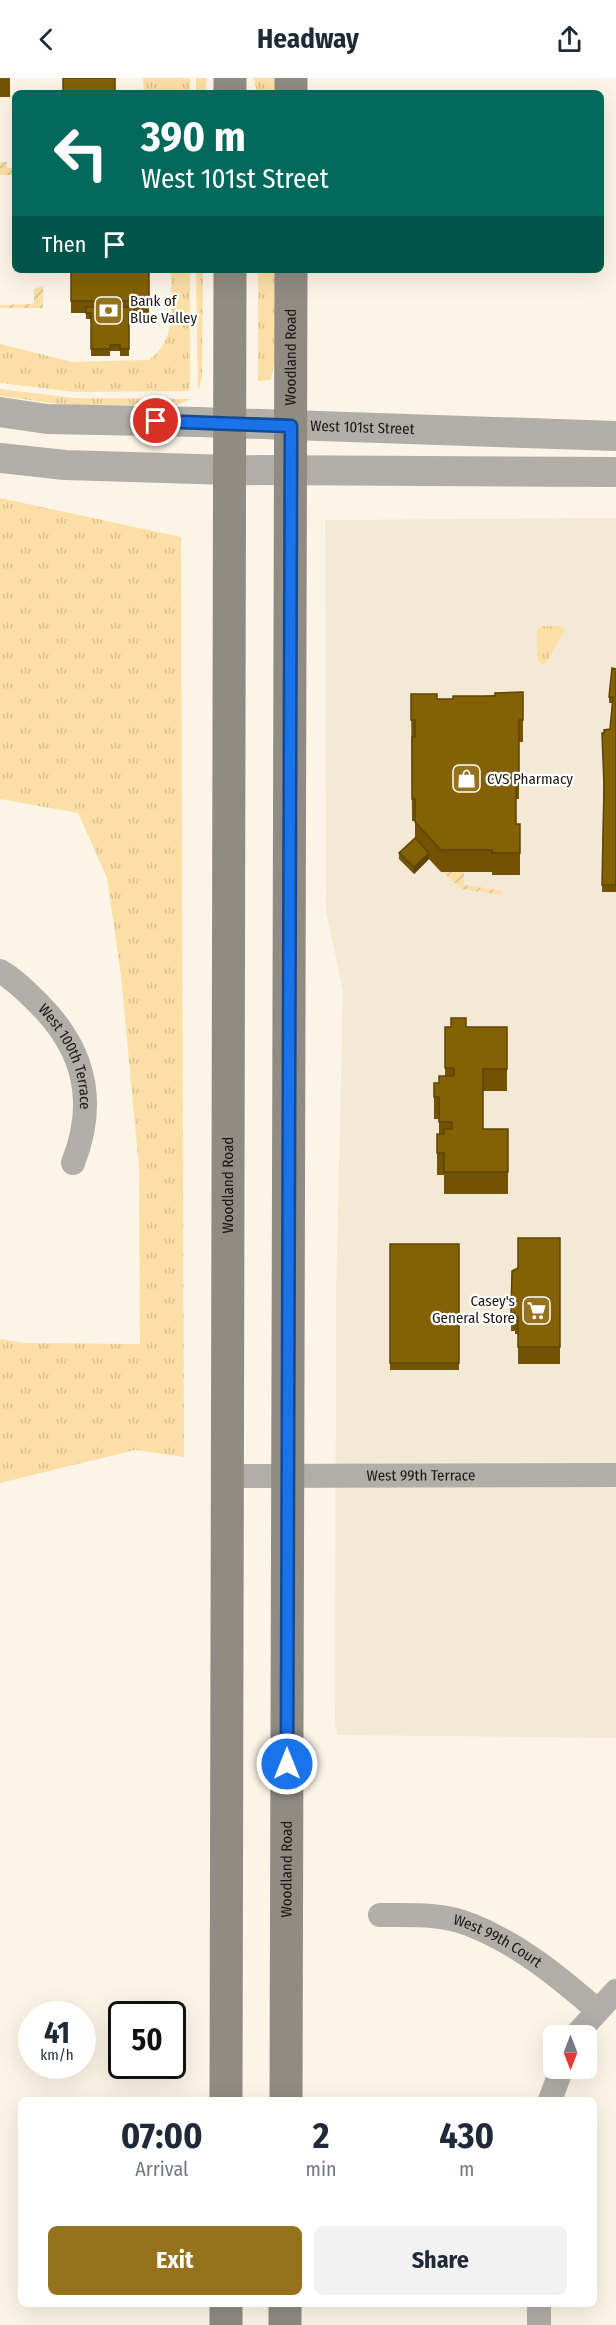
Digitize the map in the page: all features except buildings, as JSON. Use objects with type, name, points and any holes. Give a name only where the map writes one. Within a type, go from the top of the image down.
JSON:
[{"type":"main road","name":"Woodland Road","points":[[226,2097],[230,273]]},
{"type":"main road","name":"Woodland Road","points":[[286,2097],[291,273]]},
{"type":"main road","points":[[226,2307],[226,2325]]},
{"type":"main road","points":[[285,2307],[285,2325]]},
{"type":"street","name":"West 101st Street","points":[[0,412],[47,419],[616,436]]},
{"type":"street","points":[[0,458],[65,465],[230,470],[616,472]]},
{"type":"street","name":"West 100th Terrace","points":[[0,971],[31,996],[53,1018],[71,1045],[82,1073],[86,1098],[85,1122],[81,1143],[73,1163]]},
{"type":"street","name":"West 99th Terrace","points":[[226,1476],[616,1474]]},
{"type":"street","name":"West 99th Court","points":[[380,1915],[424,1915],[470,1924],[515,1947],[557,1975],[597,2010]]},
{"type":"street","points":[[584,2025],[616,1990]]},
{"type":"street","points":[[551,2097],[558,2079]]},
{"type":"street","points":[[539,2307],[539,2325]]},
{"type":"shaded area","points":[[616,518],[616,1738],[338,1735],[335,1725],[336,1295],[343,991],[326,911],[325,520]]},
{"type":"green space","points":[[143,78],[190,78],[190,90],[144,90]]},
{"type":"green space","points":[[196,78],[207,78],[205,90],[196,90]]},
{"type":"green space","points":[[254,78],[277,78],[277,90],[256,90]]},
{"type":"green space","points":[[0,162],[7,162],[7,168],[12,168],[12,175],[0,175]]},
{"type":"green space","points":[[171,273],[190,273],[190,387],[188,391],[76,392],[0,383],[0,344],[72,362],[149,360],[159,351],[165,341],[169,331],[172,307]]},
{"type":"green space","points":[[196,273],[203,273],[202,378],[198,391]]},
{"type":"green space","points":[[258,273],[276,273],[276,354],[271,380],[258,381]]},
{"type":"green space","points":[[43,286],[43,308],[0,308],[0,305],[34,304],[34,289]]},
{"type":"green space","points":[[0,389],[74,398],[191,399],[177,405],[65,405],[0,396]]},
{"type":"green space","points":[[0,498],[181,537],[184,1457],[135,1450],[0,1483],[0,1339],[25,1343],[140,1344],[139,1167],[121,976],[107,878],[78,813],[0,799]]},
{"type":"green space","points":[[540,626],[561,626],[565,630],[546,663],[543,664],[537,660],[537,631]]},
{"type":"green space","points":[[443,872],[464,872],[464,885],[502,891],[500,895],[462,889]]},
{"type":"place","name":"Bank of Blue Valley","points":[[109,310]]},
{"type":"place","name":"CVS Pharmacy","points":[[466,779]]},
{"type":"place","name":"Casey's General Store","points":[[536,1310]]},
{"type":"route","points":[[156,421],[291,426],[289,470],[287,1764]]}]
